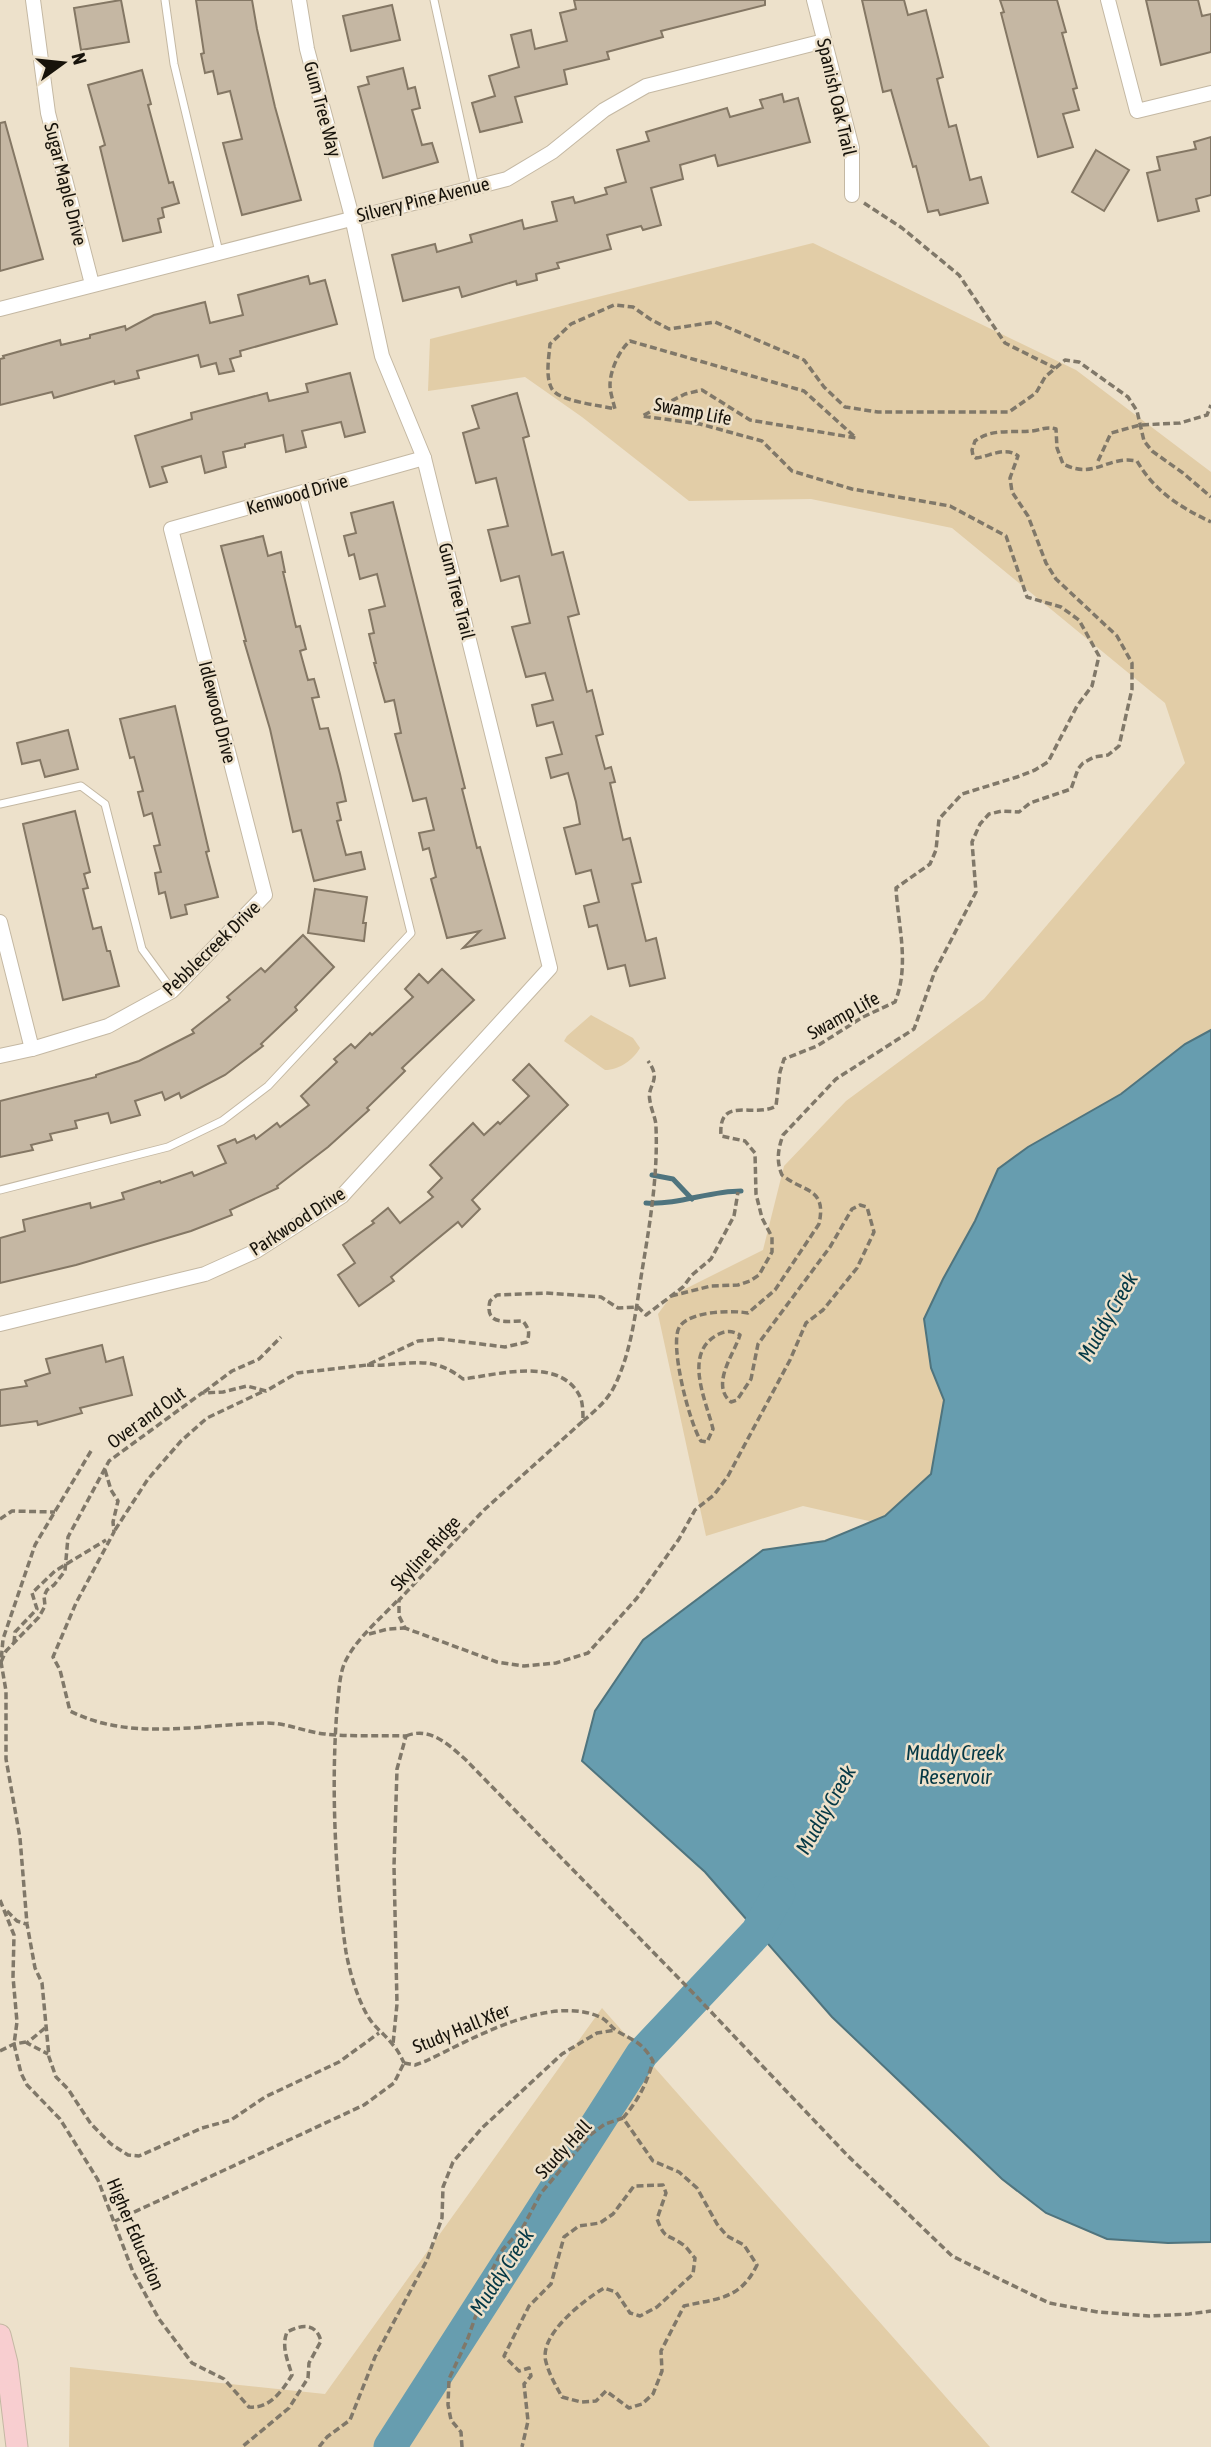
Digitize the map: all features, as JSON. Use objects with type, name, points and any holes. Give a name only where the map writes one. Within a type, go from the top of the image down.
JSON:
[{"type":"street","name":"Sugar Maple Drive","points":[[33,0],[48,113],[92,284]]},
{"type":"street","name":"Gum Tree Way","points":[[299,0],[307,49],[352,217]]},
{"type":"street","name":"Spanish Oak Trail","points":[[814,0],[852,148],[852,195]]},
{"type":"street","points":[[1108,0],[1137,111],[1211,93]]},
{"type":"street","name":"Silvery Pine Avenue","points":[[0,309],[507,178],[552,152],[604,110],[646,86],[824,41]]},
{"type":"street","name":"Gum Tree Trail","points":[[352,217],[382,356],[424,458],[550,968]]},
{"type":"street","name":"Kenwood Drive","points":[[171,529],[424,458]]},
{"type":"street","name":"Idlewood Drive","points":[[171,529],[265,895]]},
{"type":"street","name":"Pebblecreek Drive","points":[[0,1056],[108,1026],[172,991],[265,895]]},
{"type":"street","points":[[0,922],[32,1049]]},
{"type":"street","name":"Parkwood Drive","points":[[0,1324],[205,1274],[256,1251],[342,1196],[550,968]]},
{"type":"street","points":[[0,2335],[7,2363],[6,2401],[17,2447]]},
{"type":"lane","points":[[165,0],[174,64],[220,253]]},
{"type":"lane","points":[[436,0],[475,187]]},
{"type":"lane","points":[[0,1190],[168,1147],[222,1121],[268,1086],[411,933],[302,492]]},
{"type":"lane","points":[[0,804],[81,786],[105,804],[142,949],[172,991]]},
{"type":"path","points":[[852,195],[902,228],[959,275],[1005,343],[1055,368],[1065,360],[1079,362],[1128,397],[1137,411],[1144,441],[1152,451],[1183,472],[1211,497]]},
{"type":"path","name":"Swamp Life","points":[[671,1296],[711,1286],[738,1285],[759,1275],[767,1265],[772,1252],[772,1237],[762,1218],[756,1194],[755,1153],[745,1142],[721,1136],[720,1124],[727,1113],[735,1110],[769,1110],[776,1106],[784,1059],[817,1046],[863,1017],[895,1002],[902,980],[902,934],[896,888],[930,864],[936,850],[939,818],[962,794],[1017,777],[1048,762],[1077,706],[1092,686],[1099,656],[1079,620],[1061,607],[1027,597],[1006,536],[950,506],[852,489],[792,471],[762,441],[700,424],[642,416],[685,394],[702,390],[750,420],[856,438],[804,391],[630,341],[616,363],[610,383],[615,409],[562,397],[552,390],[549,376],[550,344],[571,324],[614,305],[633,307],[650,320],[669,329],[715,321],[804,359],[824,387],[845,407],[878,412],[1009,412],[1036,393],[1045,377],[1055,368]]},
{"type":"path","points":[[1098,461],[1111,433],[1140,425],[1180,423],[1207,415],[1211,405]]},
{"type":"path","points":[[366,1635],[405,1628],[484,1657],[524,1666],[556,1663],[588,1653],[637,1598],[679,1539],[695,1510],[714,1495],[740,1456],[761,1410],[790,1360],[806,1323],[823,1310],[857,1268],[874,1232],[867,1207],[860,1205],[852,1209],[830,1247],[758,1344],[751,1380],[737,1400],[731,1402],[726,1398],[723,1389],[724,1372],[740,1335],[734,1331],[723,1331],[713,1337],[705,1349],[699,1367],[702,1397],[713,1429],[707,1443],[701,1441],[691,1423],[678,1363],[677,1335],[680,1326],[689,1319],[711,1313],[748,1313],[775,1290],[819,1224],[820,1203],[815,1194],[782,1175],[777,1165],[783,1135],[836,1079],[914,1029],[935,971],[976,892],[972,842],[980,824],[989,814],[1018,812],[1030,803],[1071,789],[1083,763],[1094,757],[1108,755],[1119,746],[1127,721],[1132,689],[1132,663],[1117,636],[1056,579],[1046,563],[1028,516],[1012,492],[1010,478],[1017,462],[1015,453],[1004,451],[976,458],[972,450],[975,441],[992,433],[1032,431],[1050,427],[1056,429],[1057,448],[1063,464],[1076,470],[1089,470],[1127,459],[1137,461],[1147,478],[1171,501],[1211,522]]},
{"type":"path","name":"Skyline Ridge","points":[[405,1628],[399,1616],[399,1600],[484,1510],[583,1422],[605,1401],[614,1388],[627,1357],[637,1306],[651,1198],[657,1176],[656,1125],[649,1096],[654,1068],[648,1061]]},
{"type":"path","points":[[367,1365],[390,1352],[426,1340],[505,1347],[527,1342],[530,1333],[523,1321],[500,1322],[489,1314],[489,1301],[497,1295],[583,1294],[601,1297],[618,1308],[637,1306],[646,1315],[683,1287],[719,1247],[721,1237],[734,1216],[738,1192]]},
{"type":"path","points":[[202,1393],[232,1371],[259,1359],[281,1337]]},
{"type":"path","points":[[583,1422],[582,1401],[574,1387],[545,1372],[515,1371],[463,1379],[450,1368],[426,1361],[297,1373],[266,1391],[207,1418],[181,1441],[148,1479],[108,1539],[76,1603],[53,1657],[60,1670],[70,1711],[100,1721],[139,1728],[179,1730],[268,1723],[290,1725],[324,1734],[406,1736],[416,1732],[443,1740],[466,1760],[847,2155],[952,2256],[1049,2303],[1098,2312],[1149,2316],[1211,2311]]},
{"type":"path","points":[[213,1385],[214,1393]]},
{"type":"path","name":"Over and Out","points":[[1,1662],[6,1651],[39,1617],[45,1606],[44,1595],[61,1577],[66,1564],[68,1537],[110,1461],[202,1393],[247,1386],[266,1391]]},
{"type":"path","points":[[91,1451],[36,1545],[3,1639],[1,1662],[6,1691],[6,1759],[20,1838],[27,1924],[35,1968],[42,1983],[45,2028],[56,2077],[68,2089],[91,2124],[111,2144],[128,2155],[139,2156],[202,2128],[231,2120],[265,2097],[339,2062],[379,2033]]},
{"type":"path","points":[[105,1470],[111,1490],[118,1501],[113,1522],[114,1532]]},
{"type":"path","points":[[0,1519],[12,1511],[55,1512]]},
{"type":"path","points":[[14,1644],[15,1632],[37,1609],[32,1593],[43,1580],[108,1539]]},
{"type":"path","points":[[115,2221],[364,2105],[394,2083],[404,2063],[393,2044],[379,2033],[366,2014],[347,1954],[339,1877],[335,1734],[345,1661],[399,1600]]},
{"type":"path","points":[[393,2044],[397,2004],[394,1866],[397,1769],[406,1736]]},
{"type":"path","name":"Higher Education","points":[[0,1900],[14,1935],[16,2060],[27,2085],[60,2119],[98,2180],[133,2273],[159,2319],[192,2363],[224,2379],[249,2407],[260,2408],[271,2402],[292,2375],[284,2349],[287,2332],[310,2326],[319,2333],[321,2341],[309,2363],[308,2378],[289,2408],[242,2447]]},
{"type":"path","points":[[5,1910],[17,1921],[27,1924]]},
{"type":"path","name":"Study Hall Xfer","points":[[404,2063],[415,2065],[490,2030],[530,2016],[570,2011],[586,2012],[603,2018],[616,2030],[634,2039],[646,2050],[653,2062],[648,2079],[634,2106],[623,2118]]},
{"type":"path","points":[[0,2051],[14,2044],[29,2042],[45,2028]]},
{"type":"path","points":[[319,2447],[327,2437],[350,2420],[375,2357],[427,2260],[442,2218],[443,2187],[453,2162],[482,2128],[562,2054],[597,2033],[616,2030]]},
{"type":"path","points":[[29,2042],[49,2054]]},
{"type":"path","points":[[522,2447],[528,2421],[524,2384],[531,2376],[529,2368],[519,2371],[504,2356],[529,2306],[551,2284],[564,2237],[579,2226],[600,2223],[607,2219],[634,2186],[663,2185],[666,2193],[657,2219],[662,2233],[672,2241],[682,2244],[695,2258],[693,2274],[657,2306],[640,2316],[630,2314],[616,2292],[604,2288],[561,2322],[550,2340],[544,2359],[562,2397],[581,2402],[596,2401],[606,2391],[629,2409],[642,2404],[653,2394],[662,2371],[661,2351],[684,2306],[725,2298],[740,2289],[757,2265],[744,2245],[727,2236],[717,2224],[697,2188],[679,2172],[653,2161],[623,2118]]},
{"type":"path","name":"Study Hall","points":[[462,2447],[461,2432],[451,2420],[448,2405],[449,2379],[468,2338],[491,2272],[503,2249],[522,2229],[541,2193],[590,2135],[605,2124],[623,2118]]},
{"type":"shaded area","points":[[813,243],[1076,370],[1211,472],[1211,1599],[803,1506],[706,1536],[658,1314],[671,1296],[763,1250],[784,1166],[846,1101],[984,999],[1185,763],[1165,703],[952,528],[811,499],[689,501],[582,417],[525,377],[428,391],[430,339]]},
{"type":"shaded area","points":[[591,1015],[633,1038],[640,1048],[625,1064],[605,1070],[564,1041]]},
{"type":"shaded area","points":[[602,2008],[990,2447],[69,2447],[70,2367],[325,2394]]},
{"type":"water","name":"Muddy Creek Reservoir","points":[[1211,1030],[1211,2242],[1168,2243],[1107,2239],[1046,2213],[1002,2179],[832,2017],[705,1872],[582,1761],[595,1711],[643,1640],[763,1550],[825,1541],[885,1516],[931,1474],[944,1400],[931,1368],[924,1319],[975,1221],[998,1169],[1028,1147],[1121,1094],[1185,1044]]},
{"type":"building","points":[[121,0],[129,42],[81,50],[74,8]]},
{"type":"building","points":[[196,0],[252,0],[275,107],[301,200],[242,215],[223,143],[242,139],[230,91],[218,94],[213,71],[205,73]]},
{"type":"building","points":[[574,0],[765,0],[765,5],[661,31],[663,37],[607,52],[609,59],[564,70],[567,84],[515,97],[522,122],[480,132],[472,103],[495,96],[489,76],[519,67],[511,35],[531,30],[535,49],[567,41],[560,13],[576,9]]},
{"type":"building","points":[[862,0],[904,0],[908,15],[926,10],[943,77],[937,79],[949,127],[956,125],[970,180],[981,177],[988,203],[940,215],[938,210],[928,212],[891,90],[883,92]]},
{"type":"building","points":[[1000,0],[1057,0],[1066,32],[1062,33],[1077,88],[1073,89],[1079,110],[1063,114],[1073,147],[1038,157]]},
{"type":"building","points":[[1146,0],[1198,0],[1202,16],[1211,14],[1211,52],[1161,65]]},
{"type":"building","points":[[392,5],[400,40],[351,51],[343,16]]},
{"type":"building","points":[[403,68],[408,89],[415,87],[420,108],[412,110],[422,145],[432,143],[438,162],[383,178],[358,87],[369,84],[367,77]]},
{"type":"building","points":[[142,70],[151,104],[148,105],[169,183],[173,182],[179,203],[162,208],[164,217],[158,219],[161,232],[123,241],[100,147],[105,145],[88,85]]},
{"type":"building","points":[[782,94],[784,102],[798,98],[810,142],[718,166],[715,155],[680,165],[683,179],[651,188],[661,225],[643,230],[641,226],[607,235],[611,249],[557,263],[559,268],[536,274],[537,280],[517,285],[516,281],[462,297],[459,287],[403,301],[392,255],[435,244],[437,252],[472,242],[470,235],[522,220],[524,229],[557,221],[552,202],[573,197],[575,203],[607,194],[605,188],[626,182],[617,150],[649,141],[646,132],[727,108],[730,117],[763,108],[760,100]]},
{"type":"building","points":[[5,122],[43,259],[0,271],[0,123]]},
{"type":"building","points":[[1211,137],[1211,195],[1196,199],[1199,211],[1158,221],[1147,173],[1160,170],[1157,157],[1196,149],[1194,142]]},
{"type":"building","points":[[1096,150],[1129,170],[1104,211],[1072,192]]},
{"type":"building","points":[[308,276],[310,284],[325,280],[337,324],[240,351],[241,356],[230,359],[234,371],[219,374],[216,363],[201,367],[198,355],[137,371],[139,378],[115,384],[114,381],[54,398],[52,392],[0,405],[0,359],[4,358],[3,356],[60,340],[61,345],[90,338],[90,335],[125,326],[126,330],[154,315],[205,302],[210,323],[243,315],[238,295]]},
{"type":"building","points":[[350,373],[365,432],[345,437],[341,422],[302,431],[306,447],[286,452],[283,435],[245,444],[245,447],[223,452],[226,467],[205,473],[201,456],[162,467],[167,482],[150,487],[135,436],[192,419],[191,413],[267,393],[269,401],[308,392],[306,384]]},
{"type":"building","points":[[517,393],[529,436],[523,438],[552,555],[563,552],[579,614],[568,617],[587,692],[592,690],[603,734],[596,736],[605,769],[611,767],[615,782],[610,783],[623,840],[630,838],[641,882],[632,884],[646,941],[656,938],[665,978],[630,986],[625,965],[608,969],[597,925],[589,927],[584,906],[599,902],[591,870],[576,874],[564,828],[580,824],[576,802],[568,773],[551,778],[546,758],[562,754],[553,722],[537,726],[532,705],[553,700],[545,673],[526,677],[512,627],[530,623],[519,576],[501,581],[488,530],[508,526],[496,478],[476,483],[463,433],[479,428],[472,406]]},
{"type":"building","points":[[393,502],[465,788],[462,789],[477,848],[480,847],[505,938],[463,948],[480,931],[447,938],[431,879],[436,877],[429,848],[423,850],[419,833],[434,830],[426,798],[413,801],[395,734],[401,733],[394,700],[385,702],[374,663],[369,634],[374,633],[369,610],[385,606],[377,574],[360,579],[354,554],[349,556],[344,536],[356,533],[351,513]]},
{"type":"building","points":[[263,536],[268,556],[281,552],[296,627],[300,626],[306,649],[300,651],[308,680],[314,679],[319,697],[312,698],[320,729],[328,728],[340,774],[346,801],[337,803],[341,820],[337,821],[346,855],[361,852],[365,869],[314,881],[301,830],[293,832],[270,729],[244,641],[221,546]]},
{"type":"building","points":[[175,706],[218,897],[185,905],[187,914],[171,918],[165,892],[159,894],[155,873],[161,872],[154,846],[160,845],[152,813],[144,816],[138,792],[143,791],[134,757],[130,758],[120,719]]},
{"type":"building","points":[[68,730],[78,769],[45,777],[40,760],[22,764],[17,743]]},
{"type":"building","points":[[75,811],[90,872],[84,874],[88,888],[83,889],[93,929],[101,927],[119,986],[63,1000],[23,824]]},
{"type":"building","points":[[315,889],[367,897],[363,923],[366,923],[364,941],[308,933]]},
{"type":"building","points":[[303,935],[334,967],[295,1007],[297,1010],[261,1044],[263,1046],[225,1075],[181,1098],[179,1093],[165,1100],[162,1092],[135,1101],[140,1115],[111,1123],[108,1113],[75,1121],[77,1128],[50,1134],[52,1140],[31,1145],[33,1150],[0,1157],[0,1101],[96,1077],[139,1061],[194,1033],[192,1030],[230,1000],[227,997],[261,968],[265,972]]},
{"type":"building","points":[[442,969],[474,1000],[402,1068],[405,1071],[367,1108],[369,1110],[328,1147],[277,1186],[278,1188],[230,1210],[232,1215],[191,1231],[76,1265],[0,1283],[0,1238],[25,1231],[23,1220],[90,1203],[91,1208],[124,1199],[122,1193],[192,1172],[194,1176],[226,1163],[218,1146],[235,1139],[237,1143],[254,1135],[256,1139],[277,1123],[280,1127],[309,1105],[301,1096],[337,1062],[334,1059],[351,1044],[355,1048],[370,1033],[372,1035],[413,997],[405,989],[419,974],[428,983]]},
{"type":"building","points":[[529,1064],[568,1105],[472,1200],[480,1209],[462,1227],[458,1222],[391,1277],[394,1281],[359,1306],[338,1275],[355,1263],[343,1245],[374,1223],[372,1221],[388,1208],[400,1223],[433,1197],[428,1192],[442,1178],[430,1165],[473,1123],[484,1135],[498,1122],[500,1124],[529,1096],[513,1080]]},
{"type":"building","points":[[102,1345],[106,1362],[123,1357],[132,1395],[80,1408],[82,1413],[38,1425],[37,1421],[0,1426],[0,1390],[27,1386],[25,1381],[50,1373],[46,1359]]},
{"type":"waterway","points":[[652,1175],[673,1179],[692,1199]]},
{"type":"waterway","points":[[646,1203],[741,1191]]},
{"type":"waterway","name":"Muddy Creek","points":[[390,2447],[642,2054],[757,1932],[779,1893]]}]
